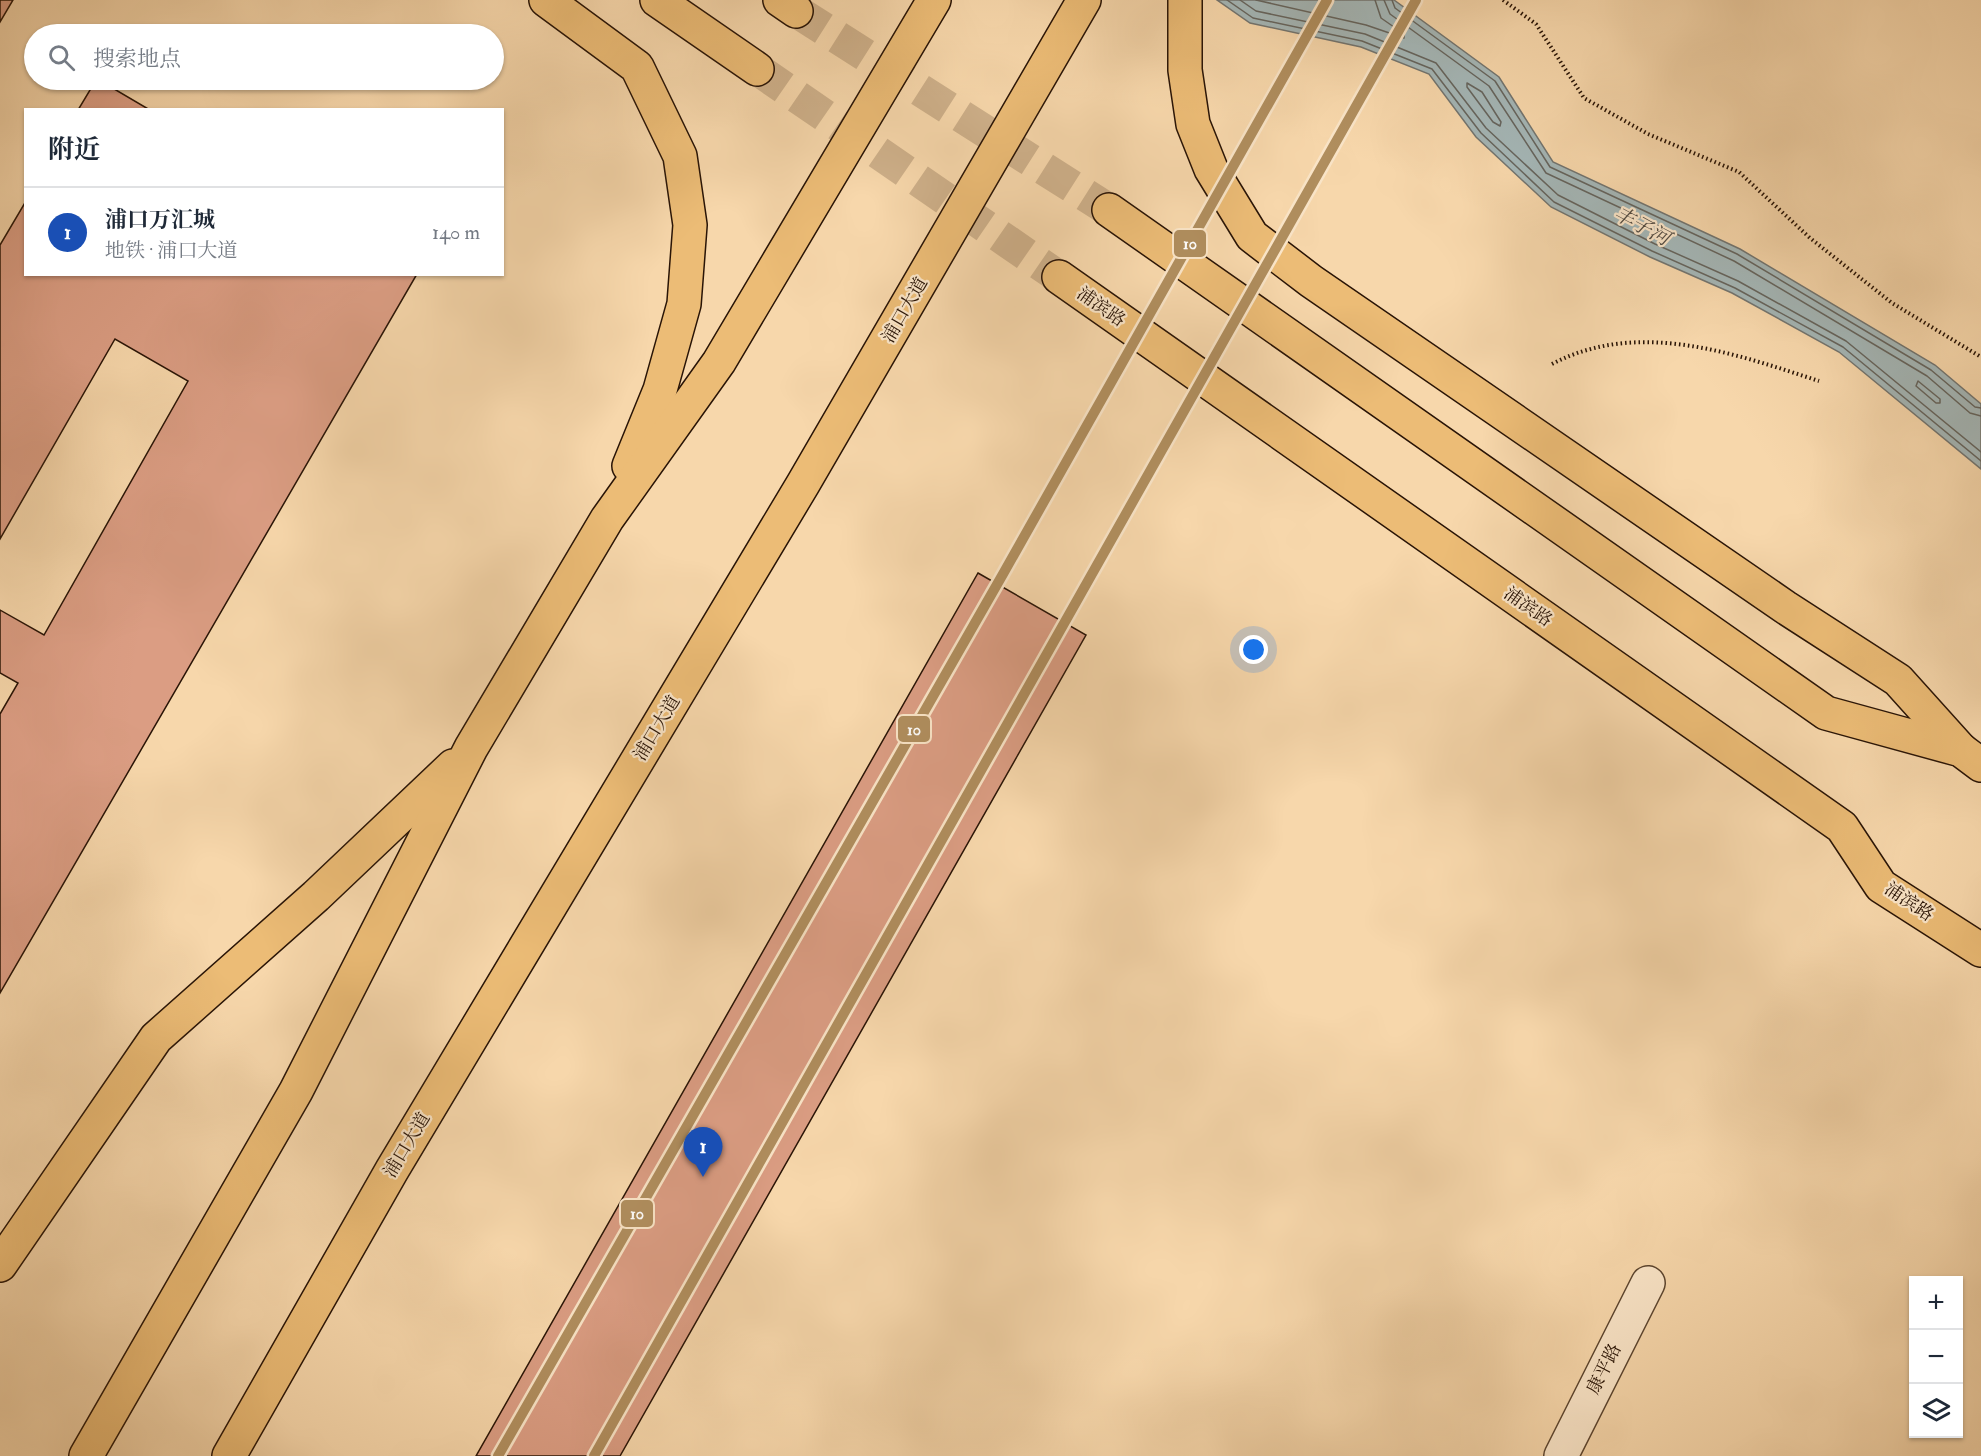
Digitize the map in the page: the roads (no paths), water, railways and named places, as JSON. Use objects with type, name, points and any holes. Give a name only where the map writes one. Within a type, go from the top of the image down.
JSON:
[{"type":"main road","points":[[546,0],[637,67],[680,156],[690,225],[684,304],[660,390],[607,519]]},
{"type":"main road","points":[[657,0],[757,69]]},
{"type":"main road","points":[[86,1456],[296,1091],[471,748],[607,519],[719,362],[934,0]]},
{"type":"main road","name":"浦口大道","points":[[229,1456],[392,1170],[797,494],[1084,0]]},
{"type":"main road","points":[[1184,3],[1185,70],[1193,124],[1211,169],[1252,236],[1311,281],[1756,587],[1898,680],[1971,757]]},
{"type":"main road","points":[[1109,210],[1826,713],[1971,757]]},
{"type":"main road","name":"浦滨路","points":[[1059,277],[1842,827],[1881,886],[1981,950]]},
{"type":"main road","points":[[0,1265],[156,1038],[316,896],[471,748]]},
{"type":"street","name":"康平路","points":[[1561,1456],[1648,1283]]},
{"type":"water","name":"丰子河","points":[[1217,0],[1394,0],[1499,77],[1553,162],[1740,249],[1935,365],[1981,404],[1981,469],[1839,352],[1732,293],[1650,257],[1551,207],[1476,137],[1429,74],[1361,47],[1250,23]]},
{"type":"tunnel","points":[[796,11],[1109,210]]},
{"type":"tunnel","points":[[757,69],[1059,277]]},
{"type":"place","name":"浦口万汇城","points":[[703,1177]]}]
